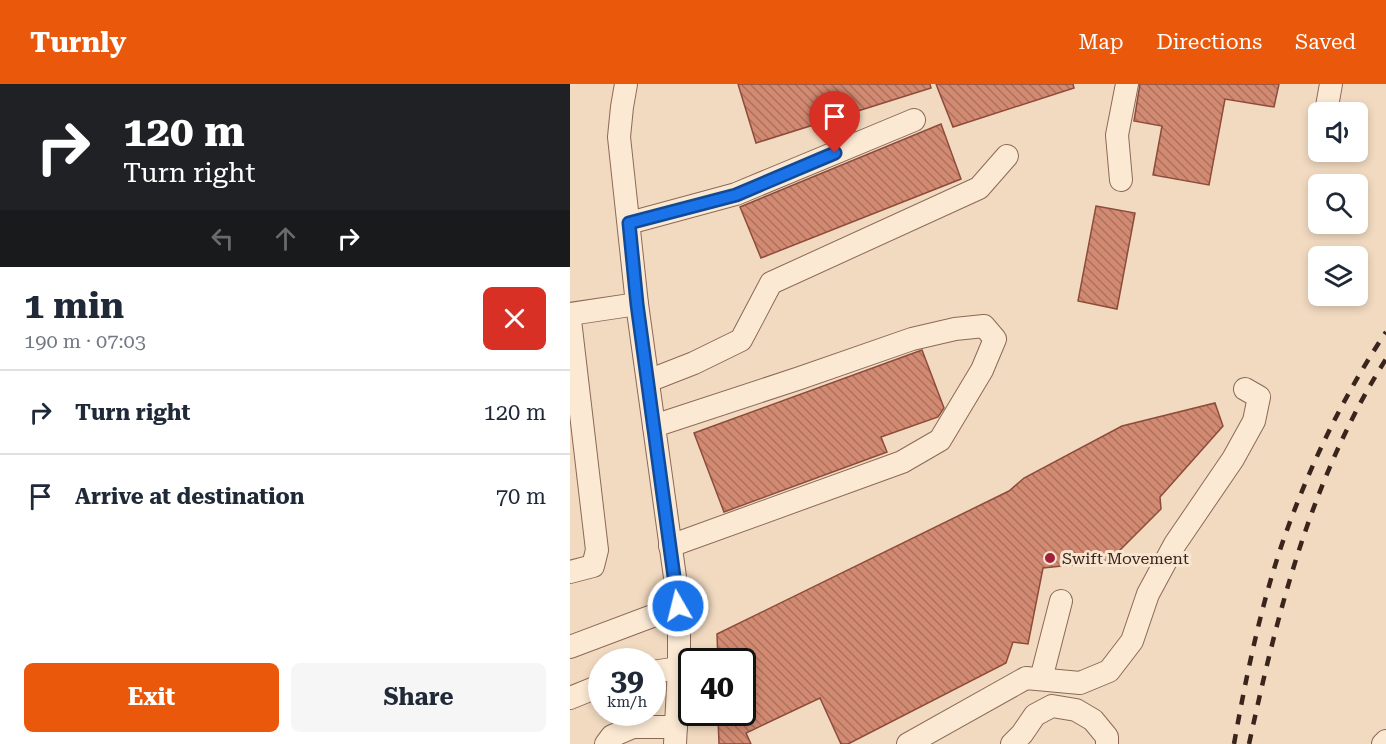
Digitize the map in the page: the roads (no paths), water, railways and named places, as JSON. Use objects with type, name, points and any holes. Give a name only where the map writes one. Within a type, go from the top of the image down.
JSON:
[{"type":"street","points":[[626,84],[620,137],[637,304],[678,606],[679,648]]},
{"type":"street","points":[[1121,180],[1117,135],[1126,84]]},
{"type":"street","points":[[1328,102],[1331,84]]},
{"type":"street","points":[[629,223],[736,195],[914,120]]},
{"type":"street","points":[[648,381],[694,363],[741,340],[771,283],[979,188],[1007,156]]},
{"type":"street","points":[[570,314],[637,304]]},
{"type":"street","points":[[570,320],[597,550],[593,566],[570,572]]},
{"type":"street","points":[[654,426],[912,339],[955,329],[984,326],[995,339],[982,370],[940,440],[902,462],[670,546]]},
{"type":"street","points":[[908,744],[1026,678],[1080,683],[1108,671],[1132,642],[1148,594],[1175,544],[1233,459],[1254,422],[1259,397],[1245,389]]},
{"type":"street","points":[[1041,679],[1061,601]]},
{"type":"street","points":[[570,647],[678,606]]},
{"type":"street","points":[[570,698],[588,691]]},
{"type":"street","points":[[606,744],[612,736],[633,727],[676,735],[678,702]]},
{"type":"street","points":[[1012,744],[1035,715],[1052,706],[1076,710],[1092,720],[1107,737],[1107,744]]},
{"type":"street","points":[[1383,744],[1386,741]]},
{"type":"railway","points":[[1234,744],[1260,618],[1292,516],[1327,435],[1355,382],[1386,332]]},
{"type":"railway","points":[[1249,744],[1272,644],[1301,545],[1318,497],[1337,450],[1386,359]]},
{"type":"place","name":"Swift Movement","points":[[1050,558]]}]
